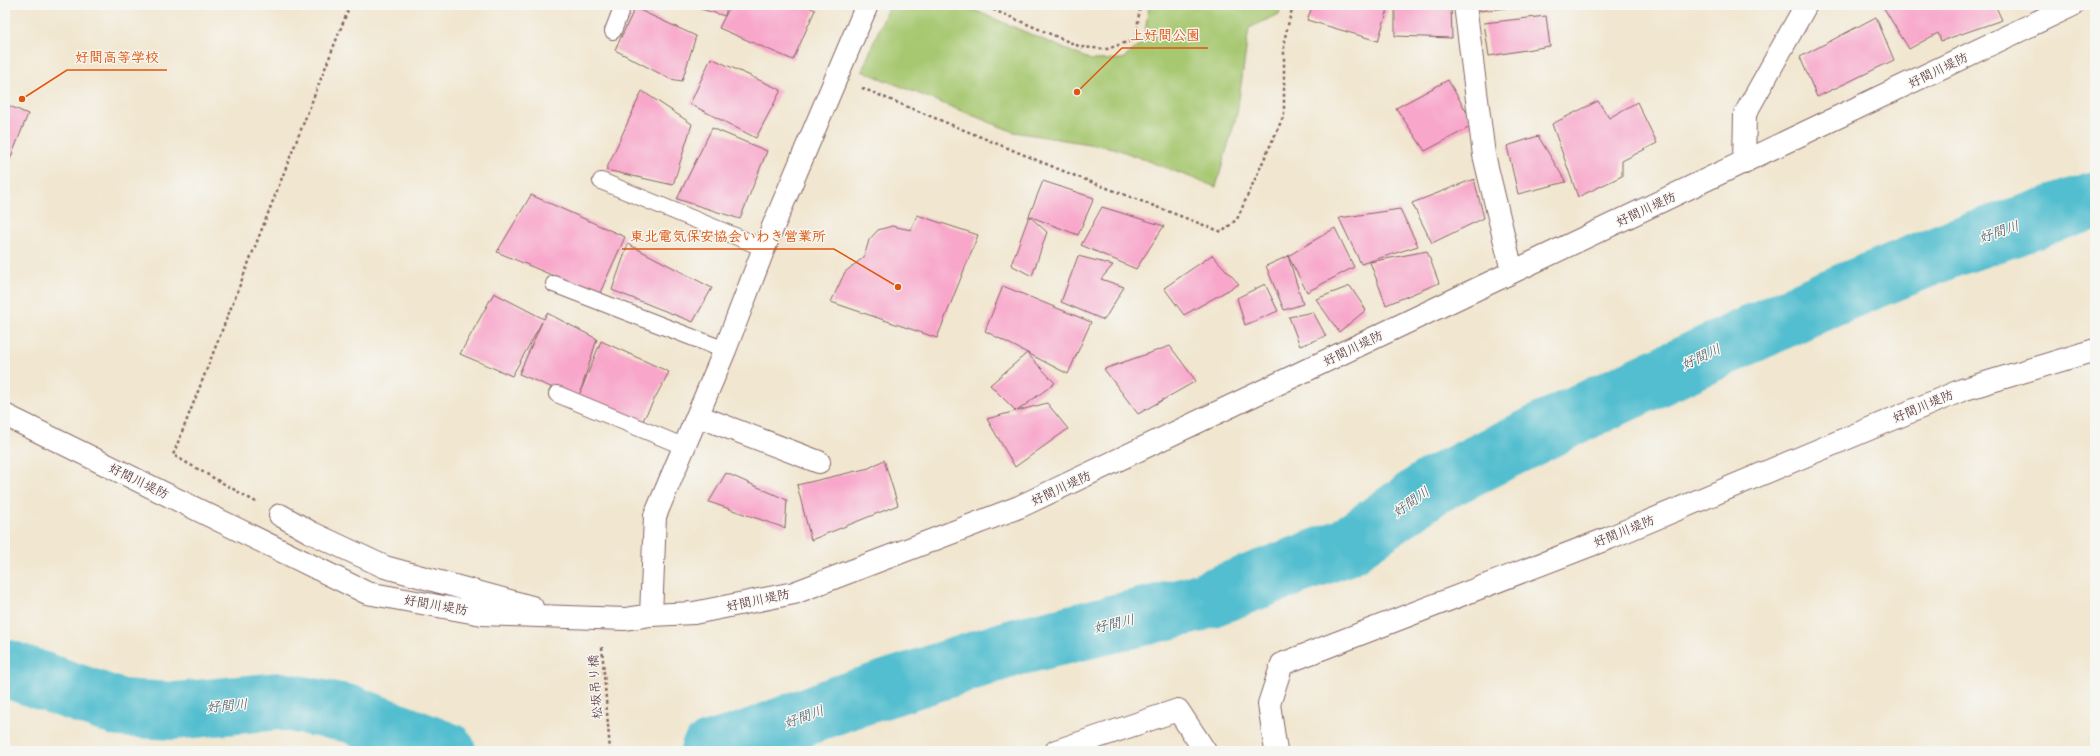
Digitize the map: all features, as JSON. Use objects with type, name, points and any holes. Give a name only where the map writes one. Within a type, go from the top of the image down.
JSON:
[{"type":"street","points":[[651,615],[655,516],[725,350],[764,248],[838,78],[867,5]]},
{"type":"street","points":[[1466,5],[1484,155],[1512,271]]},
{"type":"street","points":[[1744,163],[1745,114],[1806,5]]},
{"type":"street","name":"好間川堤防","points":[[5,415],[367,593],[482,614],[625,619],[651,615],[694,613],[794,593],[1019,507],[2073,5]]},
{"type":"street","name":"好間川堤防","points":[[1276,751],[1269,704],[1282,664],[1609,538],[1962,390],[2095,350]]},
{"type":"street","points":[[698,416],[819,462]]},
{"type":"street","points":[[280,515],[310,532],[385,567],[536,608],[546,616]]},
{"type":"street","points":[[1056,751],[1178,710],[1205,751]]},
{"type":"lane","points":[[613,31],[623,5]]},
{"type":"lane","points":[[601,181],[764,248]]},
{"type":"lane","points":[[554,284],[725,350]]},
{"type":"lane","points":[[556,394],[685,447]]},
{"type":"path","points":[[280,515],[173,456],[350,5]]},
{"type":"path","points":[[982,5],[1081,47],[1107,49],[1136,39],[1140,5]]},
{"type":"path","points":[[838,78],[1073,175],[1222,232],[1237,219],[1284,115],[1284,41],[1293,5]]},
{"type":"path","name":"松坂吊り橋","points":[[602,644],[610,751]]},
{"type":"green space","points":[[889,5],[962,5],[1091,60],[1123,59],[1144,41],[1149,5],[1281,5],[1279,14],[1249,28],[1237,113],[1216,187],[1114,148],[1014,132],[862,71]]},
{"type":"building","points":[[687,5],[727,5],[725,16]]},
{"type":"building","points":[[731,5],[805,5],[815,10],[793,60],[719,28]]},
{"type":"building","points":[[1313,5],[1389,6],[1378,41],[1307,20]]},
{"type":"building","points":[[1395,5],[1451,5],[1452,38],[1395,36]]},
{"type":"building","points":[[1480,5],[1506,5],[1506,8],[1480,11]]},
{"type":"building","points":[[1882,5],[1995,5],[2002,20],[1941,41],[1938,33],[1909,49]]},
{"type":"building","points":[[635,8],[696,36],[682,81],[670,79],[615,50]]},
{"type":"building","points":[[1546,16],[1550,46],[1489,56],[1484,23]]},
{"type":"building","points":[[1876,17],[1894,60],[1817,97],[1800,57]]},
{"type":"building","points":[[711,58],[781,90],[756,138],[690,104]]},
{"type":"building","points":[[1448,80],[1474,125],[1425,151],[1396,108]]},
{"type":"building","points":[[642,91],[692,124],[673,185],[606,170]]},
{"type":"building","points":[[1598,101],[1609,118],[1637,102],[1657,143],[1622,161],[1622,176],[1578,197],[1552,124]]},
{"type":"building","points":[[5,104],[28,114],[5,172]]},
{"type":"building","points":[[712,128],[767,151],[740,219],[677,199]]},
{"type":"building","points":[[1538,136],[1566,182],[1518,194],[1507,146]]},
{"type":"building","points":[[1474,179],[1484,218],[1432,243],[1412,203]]},
{"type":"building","points":[[1043,181],[1094,198],[1078,235],[1029,216]]},
{"type":"building","points":[[531,195],[625,237],[599,295],[497,252]]},
{"type":"building","points":[[1102,207],[1164,226],[1136,269],[1081,245]]},
{"type":"building","points":[[1400,209],[1418,246],[1361,264],[1339,218]]},
{"type":"building","points":[[917,215],[978,235],[937,338],[831,302],[845,272],[864,257],[869,240],[878,230],[892,226],[911,230]]},
{"type":"building","points":[[1029,216],[1047,232],[1032,276],[1011,265]]},
{"type":"building","points":[[1335,228],[1354,267],[1307,292],[1288,256]]},
{"type":"building","points":[[628,244],[712,288],[693,322],[612,290]]},
{"type":"building","points":[[1427,251],[1439,283],[1386,305],[1370,262]]},
{"type":"building","points":[[1212,255],[1239,284],[1184,315],[1164,288]]},
{"type":"building","points":[[1078,256],[1113,265],[1101,279],[1124,287],[1104,320],[1061,302]]},
{"type":"building","points":[[1288,256],[1303,304],[1284,310],[1266,266]]},
{"type":"building","points":[[1265,284],[1278,311],[1245,325],[1237,298]]},
{"type":"building","points":[[1003,286],[1091,322],[1068,374],[985,331]]},
{"type":"building","points":[[1350,286],[1366,310],[1339,332],[1316,299]]},
{"type":"building","points":[[494,293],[544,319],[547,313],[597,339],[580,393],[601,341],[669,372],[641,424],[519,374],[542,322],[512,376],[460,354]]},
{"type":"building","points":[[1313,312],[1326,336],[1300,346],[1289,317]]},
{"type":"building","points":[[1170,346],[1196,381],[1138,414],[1104,369]]},
{"type":"building","points":[[1027,353],[1055,383],[1017,411],[1047,403],[1068,429],[1015,467],[987,419],[1016,411],[990,385]]},
{"type":"building","points":[[884,460],[898,505],[811,540],[797,485],[869,468]]},
{"type":"building","points":[[726,473],[787,500],[785,528],[709,502]]},
{"type":"waterway","name":"好間川","points":[[709,751],[746,740],[839,704],[1016,647],[1192,605],[1346,547],[1433,486],[1568,419],[1825,300],[1953,248],[2095,200]]},
{"type":"waterway","name":"好間川","points":[[5,668],[120,708],[174,711],[280,701],[351,714],[447,751]]},
{"type":"place","name":"上好間公園","points":[[1077,92]]},
{"type":"place","name":"好間高等学校","points":[[22,99]]},
{"type":"place","name":"東北電気保安協会いわき営業所","points":[[898,287]]}]
